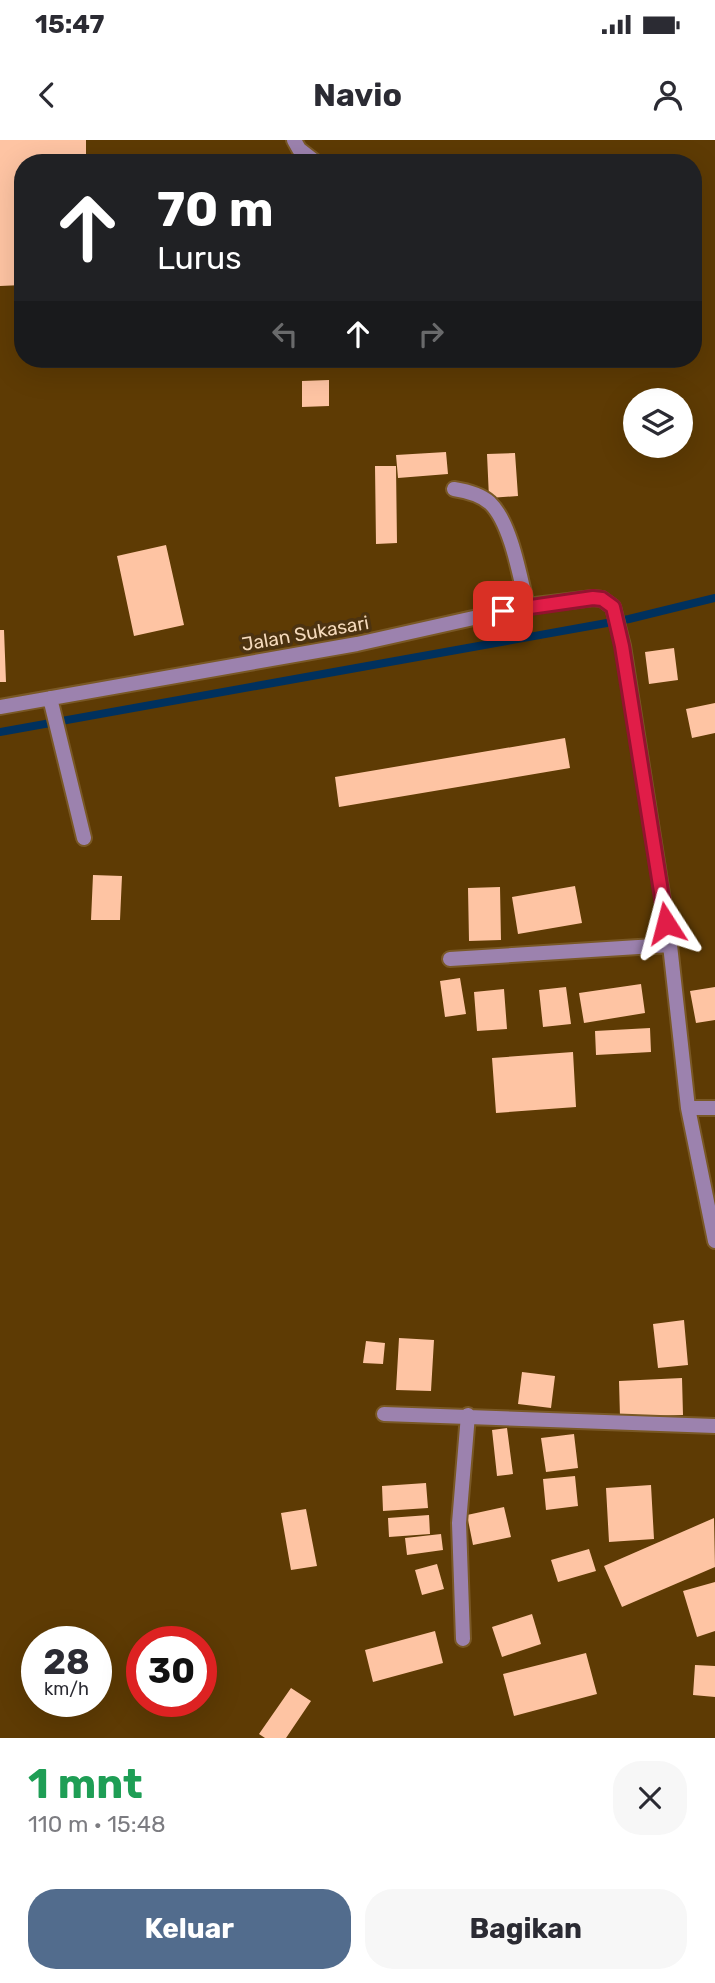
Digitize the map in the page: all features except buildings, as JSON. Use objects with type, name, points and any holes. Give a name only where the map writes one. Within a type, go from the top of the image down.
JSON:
[{"type":"street","points":[[294,140],[305,154]]},
{"type":"street","points":[[454,489],[474,493],[490,503],[500,515],[527,606]]},
{"type":"street","name":"Jalan Sukasari","points":[[0,707],[51,703],[357,645],[527,606],[602,599],[613,607],[622,646],[670,946]]},
{"type":"street","points":[[51,703],[84,838]]},
{"type":"street","points":[[450,959],[670,946],[688,1108],[715,1241]]},
{"type":"street","points":[[688,1108],[715,1108]]},
{"type":"street","points":[[384,1414],[715,1426]]},
{"type":"street","points":[[463,1639],[459,1523],[468,1415]]},
{"type":"waterway","points":[[0,732],[629,619],[715,598]]},
{"type":"route","points":[[503,611],[547,602],[593,598],[602,599],[613,607],[622,646],[666,923]]}]
